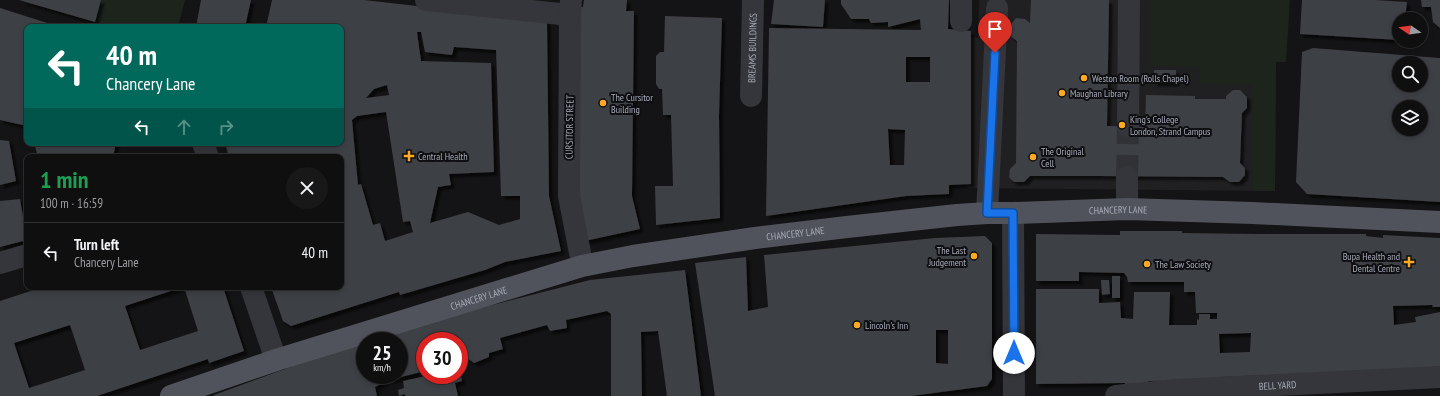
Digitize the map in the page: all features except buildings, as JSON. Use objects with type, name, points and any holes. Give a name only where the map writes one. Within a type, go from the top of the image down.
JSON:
[{"type":"main road","name":"CHANCERY LANE","points":[[171,396],[276,360],[582,266],[633,256],[771,236],[987,213],[1127,209],[1277,214],[1440,222]]},
{"type":"street","points":[[426,0],[570,8]]},
{"type":"street","name":"BREAMS BUILDINGS","points":[[751,96],[754,0]]},
{"type":"street","points":[[1128,126],[1129,0]]},
{"type":"street","name":"CURSITOR STREET","points":[[570,8],[568,196],[580,253]]},
{"type":"street","points":[[987,213],[997,8]]},
{"type":"street","points":[[1127,177],[1127,209]]},
{"type":"street","points":[[1013,213],[1014,396]]},
{"type":"street","points":[[0,263],[24,256]]},
{"type":"street","points":[[252,290],[276,360]]},
{"type":"street","name":"BELL YARD","points":[[1116,396],[1175,390],[1440,377]]},
{"type":"shaded area","points":[[101,0],[185,0],[179,24],[102,24],[95,22]]},
{"type":"shaded area","name":"King's College London, Strand Campus","points":[[979,0],[1201,0],[1276,62],[1275,191],[967,188],[970,37],[978,38]]},
{"type":"shaded area","points":[[1151,0],[1290,0],[1286,62],[1276,62],[1275,191],[1253,191],[1253,85],[1200,83],[1200,67],[1151,66]]},
{"type":"tunnel","points":[[1127,177],[1128,126]]},
{"type":"place","name":"Weston Room (Rolls Chapel)","points":[[1084,78]]},
{"type":"place","name":"Maughan Library","points":[[1062,93]]},
{"type":"place","name":"The Cursitor Building","points":[[603,103]]},
{"type":"place","name":"King's College London, Strand Campus","points":[[1122,125]]},
{"type":"place","name":"Central Health","points":[[409,156]]},
{"type":"place","name":"The Original Cell","points":[[1033,157]]},
{"type":"place","name":"The Last Judgement","points":[[974,256]]},
{"type":"place","name":"Bupa Health and Dental Centre","points":[[1409,262]]},
{"type":"place","name":"The Law Society","points":[[1147,264]]},
{"type":"place","name":"Lincoln's Inn","points":[[857,325]]},
{"type":"route","points":[[995,53],[987,213],[1013,213],[1014,353]]}]
